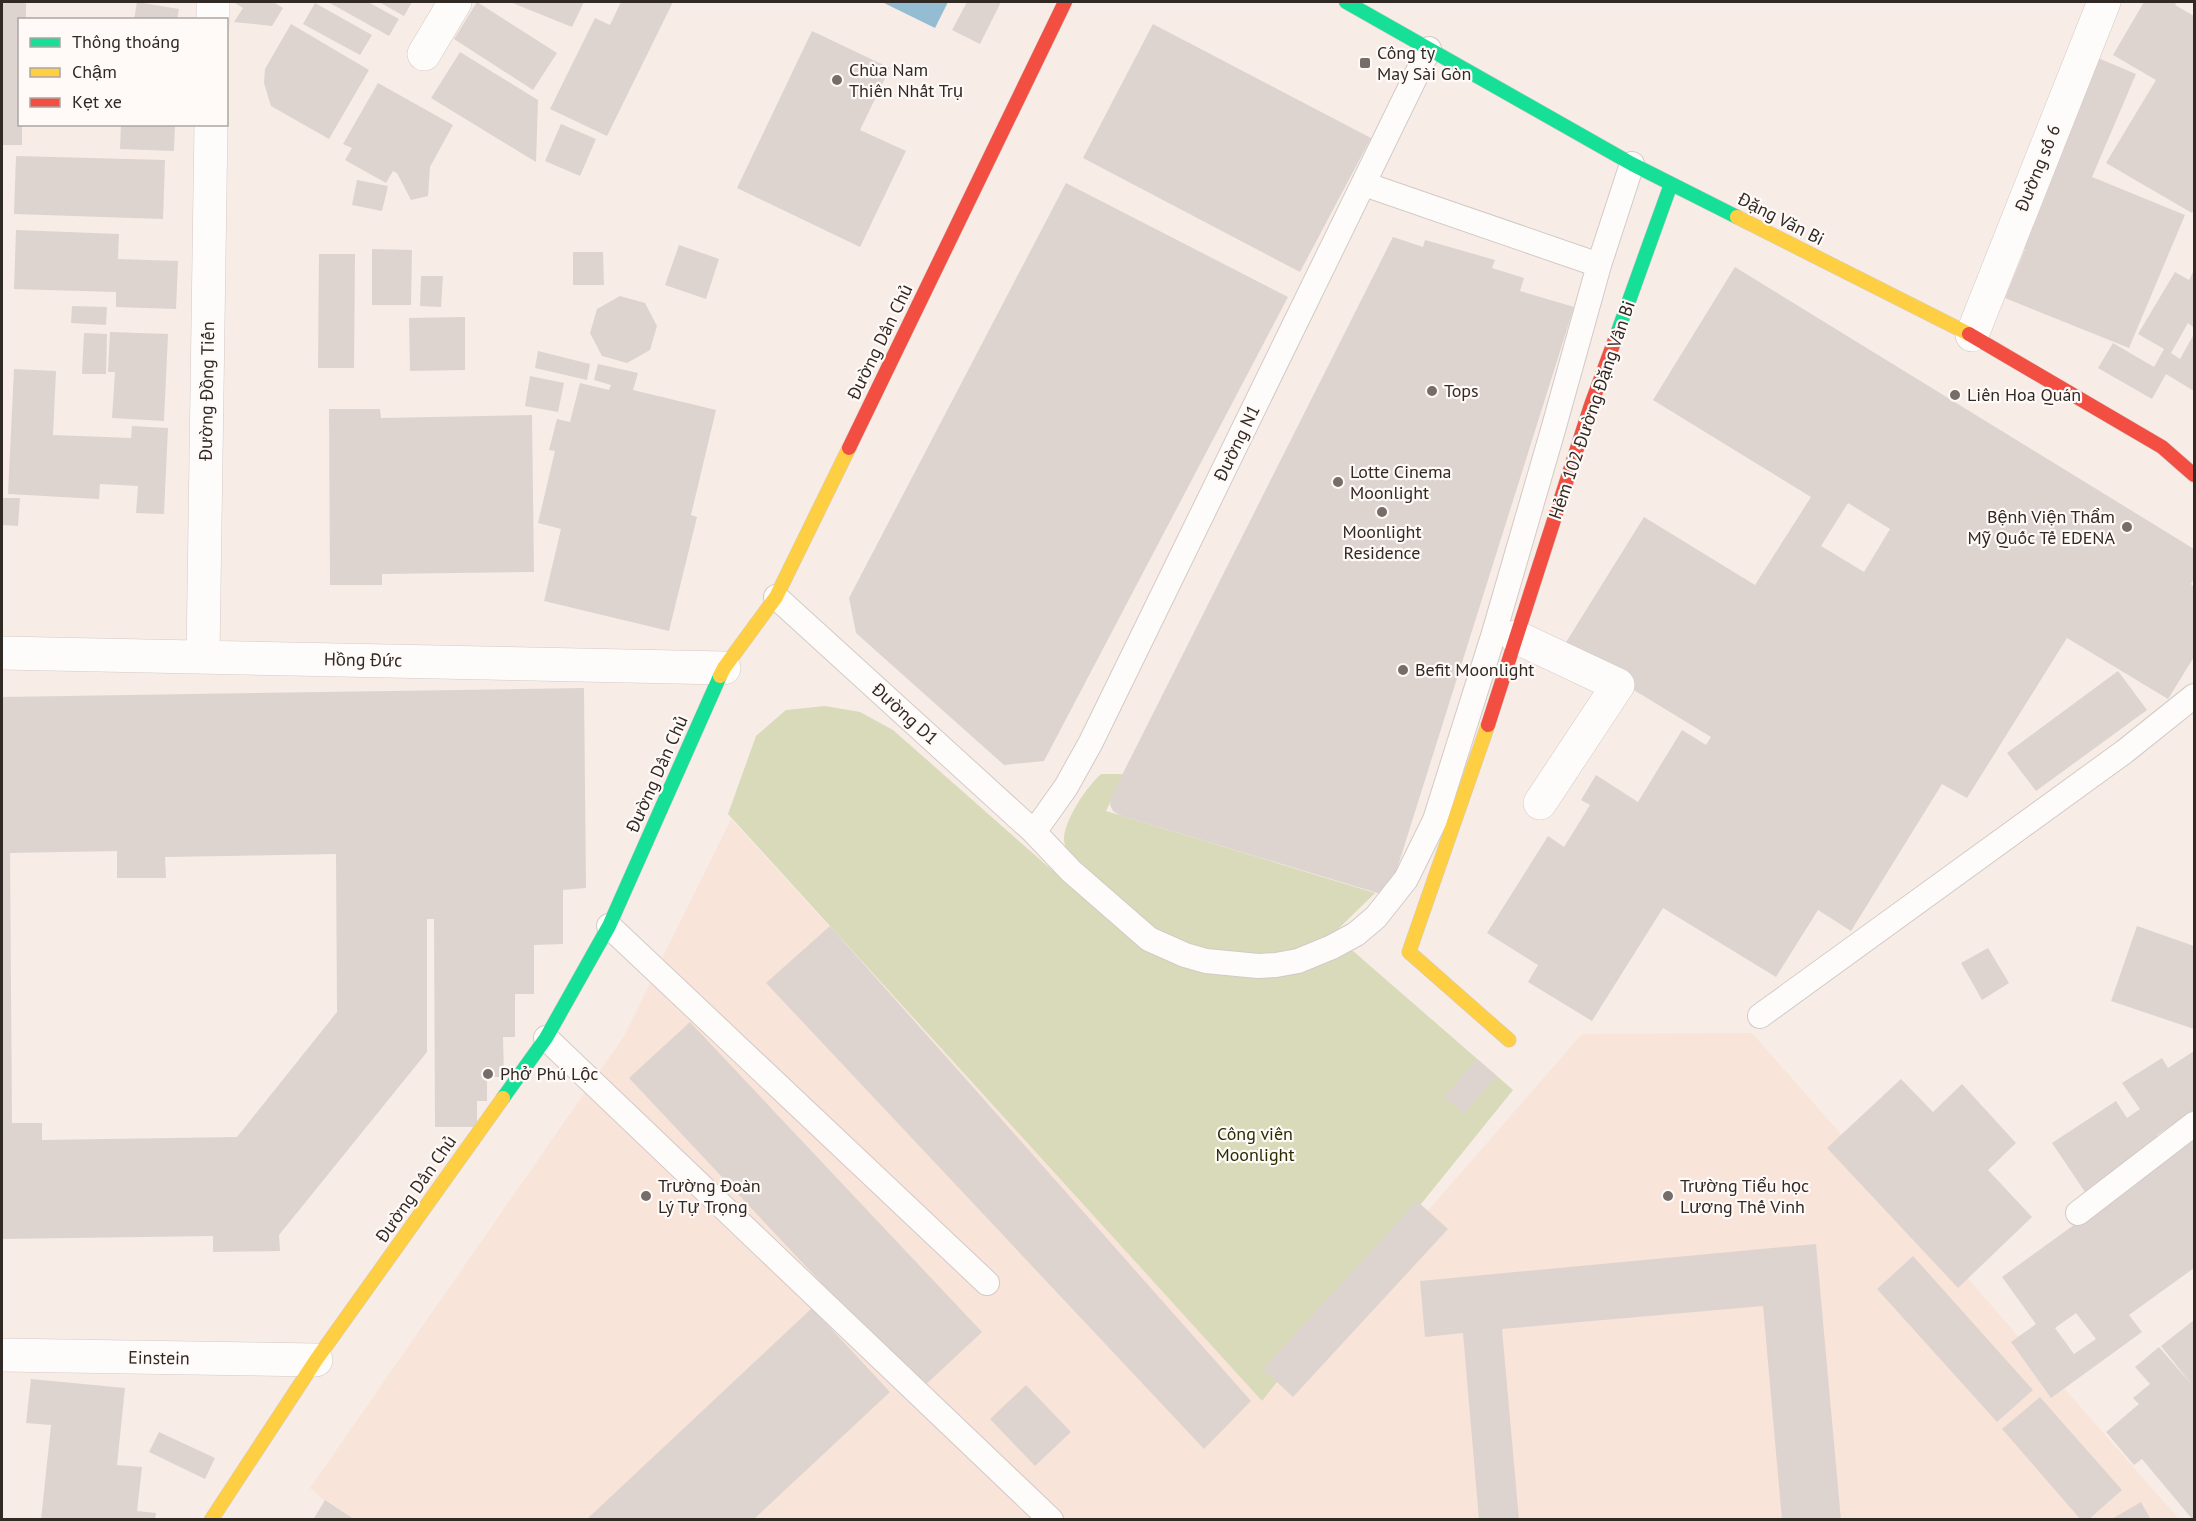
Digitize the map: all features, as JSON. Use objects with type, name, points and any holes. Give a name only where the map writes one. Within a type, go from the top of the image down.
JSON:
[{"type":"street","points":[[213,2],[213,18]]},
{"type":"street","points":[[424,54],[455,2]]},
{"type":"street","name":"Đường Dân Chủ","points":[[211,1520],[316,1360],[546,1038],[609,926],[724,668],[776,597],[1065,2]]},
{"type":"street","name":"Đặng Văn Bi","points":[[1346,2],[1632,164],[1972,335],[2162,447],[2194,475]]},
{"type":"street","name":"Đường số 6","points":[[1972,335],[2104,2]]},
{"type":"street","name":"Đường Đồng Tiến","points":[[203,657],[211,126]]},
{"type":"street","name":"Hẻm 102 Đường Đặng Vân Bi","points":[[1509,1040],[1409,952],[1477,760],[1591,405],[1671,184]]},
{"type":"street","points":[[1516,636],[1618,685],[1540,803]]},
{"type":"street","name":"Hồng Đức","points":[[2,653],[724,668]]},
{"type":"street","name":"Einstein","points":[[2,1355],[316,1360]]},
{"type":"lane","name":"Đường N1","points":[[1034,832],[1066,787],[1091,742],[1429,49]]},
{"type":"lane","name":"Đường D1","points":[[776,597],[1034,832],[1071,871],[1149,939],[1185,955],[1206,961],[1258,966],[1276,966],[1298,961],[1332,947],[1356,934],[1376,917],[1406,879],[1435,820],[1494,633],[1554,430],[1599,265],[1632,164]]},
{"type":"lane","points":[[1364,184],[1599,265]]},
{"type":"lane","points":[[1760,1016],[2124,752],[2194,696]]},
{"type":"lane","points":[[609,926],[987,1283]]},
{"type":"lane","points":[[546,1038],[1051,1520]]},
{"type":"lane","points":[[2078,1213],[2194,1124]]},
{"type":"shaded area","name":"Trường Tiểu học Lương Thế Vinh","points":[[731,819],[1262,1401],[1582,1034],[1752,1033],[2179,1519],[347,1520],[310,1488],[624,1036]]},
{"type":"green space","name":"Công viên Moonlight","points":[[825,706],[860,712],[893,730],[1045,864],[1124,929],[1166,958],[1210,974],[1273,977],[1343,950],[1353,951],[1513,1090],[1262,1401],[728,814],[756,736],[786,710]]},
{"type":"green space","points":[[1101,774],[1123,774],[1106,811],[1375,893],[1337,930],[1315,943],[1280,955],[1208,952],[1163,936],[1067,853],[1064,839],[1068,823],[1083,795]]},
{"type":"water","points":[[882,2],[948,2],[935,28]]},
{"type":"building","points":[[2,2],[26,2],[26,18],[18,18],[18,126],[22,126],[22,145],[2,145]]},
{"type":"building","points":[[137,2],[179,9],[177,18],[134,18]]},
{"type":"building","points":[[233,2],[273,2],[283,8],[272,26],[234,22],[243,8]]},
{"type":"building","points":[[328,2],[368,2],[399,19],[389,36]]},
{"type":"building","points":[[379,2],[412,2],[404,16]]},
{"type":"building","points":[[477,2],[557,53],[533,90],[454,39]]},
{"type":"building","points":[[510,2],[584,2],[572,27]]},
{"type":"building","points":[[621,2],[673,2],[607,136],[550,109],[595,18],[610,25]]},
{"type":"building","points":[[967,2],[1001,2],[980,44],[952,30]]},
{"type":"building","points":[[2144,2],[2177,2],[2175,5],[2194,16],[2194,209],[2192,213],[2106,163],[2156,80],[2113,55]]},
{"type":"building","points":[[315,3],[372,35],[360,55],[303,24]]},
{"type":"building","points":[[291,24],[369,70],[329,139],[271,106],[264,83],[265,69]]},
{"type":"building","points":[[1153,24],[1371,138],[1300,272],[1083,158]]},
{"type":"building","points":[[812,31],[890,68],[860,130],[906,151],[860,247],[737,188]]},
{"type":"building","points":[[460,52],[538,100],[536,162],[431,98]]},
{"type":"building","points":[[2098,58],[2136,74],[2092,177],[2185,215],[2129,348],[2005,298],[2025,249],[2015,245]]},
{"type":"building","points":[[378,83],[453,125],[430,167],[428,196],[411,200],[397,173],[393,171],[386,183],[345,160],[352,148],[343,144]]},
{"type":"building","points":[[561,124],[596,139],[580,176],[545,161]]},
{"type":"building","points":[[121,126],[175,126],[174,151],[120,149]]},
{"type":"building","points":[[16,156],[165,160],[163,219],[14,214]]},
{"type":"building","points":[[357,180],[388,186],[382,211],[352,205]]},
{"type":"building","points":[[1066,183],[1288,297],[1044,761],[1004,765],[856,633],[849,598]]},
{"type":"building","points":[[16,230],[119,234],[118,259],[178,261],[176,309],[116,307],[116,292],[14,289]]},
{"type":"building","name":"Moonlight Residence","points":[[1393,237],[1423,247],[1425,240],[1495,260],[1492,268],[1524,278],[1520,291],[1574,307],[1391,888],[1384,895],[1119,815],[1110,805],[1111,797]]},
{"type":"building","points":[[679,245],[719,259],[706,299],[665,285]]},
{"type":"building","points":[[372,249],[412,250],[411,305],[372,305]]},
{"type":"building","points":[[573,252],[603,252],[604,285],[573,285]]},
{"type":"building","points":[[319,254],[355,254],[354,368],[318,368]]},
{"type":"building","points":[[1735,267],[2194,549],[2194,578],[2191,584],[2194,587],[2194,657],[2168,699],[2067,638],[1967,798],[1942,784],[1851,931],[1818,910],[1776,977],[1663,908],[1592,1021],[1528,982],[1538,965],[1487,933],[1548,836],[1564,847],[1590,805],[1581,800],[1596,775],[1638,802],[1682,730],[1706,745],[1711,737],[1563,647],[1644,517],[1755,585],[1811,497],[1653,400]],"holes":[[[1848,503],[1890,529],[1864,572],[1821,546]]]},
{"type":"building","points":[[2194,270],[2194,328],[2188,323],[2171,353],[2180,359],[2194,334],[2194,391],[2166,374],[2152,399],[2098,368],[2113,343],[2154,367],[2164,349],[2138,334],[2175,272],[2189,280]]},
{"type":"building","points":[[421,276],[443,276],[441,307],[420,306]]},
{"type":"building","points":[[620,296],[645,303],[657,326],[650,350],[627,363],[602,356],[590,333],[597,309]]},
{"type":"building","points":[[72,306],[107,307],[106,325],[71,323]]},
{"type":"building","points":[[465,317],[465,370],[410,371],[409,318]]},
{"type":"building","points":[[110,332],[168,334],[164,421],[112,418],[115,372],[108,372]]},
{"type":"building","points":[[84,333],[107,334],[106,374],[82,374]]},
{"type":"building","points":[[538,351],[590,364],[587,380],[535,368]]},
{"type":"building","points":[[598,364],[638,373],[633,390],[716,410],[691,515],[697,517],[669,631],[544,601],[561,529],[538,523],[555,451],[549,450],[557,419],[570,422],[580,383],[609,390],[611,385],[594,380]]},
{"type":"building","points":[[14,369],[56,371],[53,435],[131,438],[132,426],[168,428],[164,514],[136,513],[138,486],[100,484],[99,499],[8,494]]},
{"type":"building","points":[[530,376],[564,383],[558,412],[525,406]]},
{"type":"building","points":[[329,409],[380,409],[381,418],[532,415],[534,572],[382,574],[382,585],[330,585]]},
{"type":"building","points":[[2,498],[20,498],[18,526],[2,525]]},
{"type":"building","points":[[2118,671],[2147,710],[2036,791],[2007,753]]},
{"type":"building","points":[[584,688],[586,888],[563,890],[563,944],[534,945],[534,994],[515,994],[515,1037],[503,1037],[504,1077],[487,1077],[487,1101],[477,1101],[477,1127],[435,1127],[434,919],[427,919],[427,1052],[279,1235],[280,1251],[213,1252],[213,1236],[2,1239],[2,697]],"holes":[[[117,851],[117,878],[166,878],[165,857],[336,854],[337,1012],[237,1137],[42,1140],[42,1123],[12,1123],[10,853]]]},
{"type":"building","points":[[830,926],[1251,1401],[1204,1449],[766,983]]},
{"type":"building","points":[[2137,926],[2194,946],[2194,1029],[2111,1001]]},
{"type":"building","points":[[1988,948],[2009,983],[1982,1000],[1961,963]]},
{"type":"building","points":[[690,1022],[982,1332],[921,1389],[629,1078]]},
{"type":"building","points":[[2194,1051],[2194,1111],[2157,1135],[2161,1142],[2085,1192],[2052,1143],[2116,1101],[2127,1118],[2140,1109],[2122,1083],[2162,1058],[2168,1068]]},
{"type":"building","points":[[1477,1059],[1497,1076],[1464,1114],[1444,1097]]},
{"type":"building","points":[[1901,1079],[1933,1112],[1962,1084],[2016,1143],[1988,1170],[2032,1217],[1958,1288],[1827,1148]]},
{"type":"building","points":[[2194,1138],[2194,1268],[2129,1315],[2142,1332],[2051,1398],[2011,1342],[2036,1324],[2002,1277]],"holes":[[[2076,1313],[2096,1339],[2074,1354],[2055,1328]]]},
{"type":"building","points":[[1417,1201],[1448,1229],[1293,1397],[1263,1369]]},
{"type":"building","points":[[1816,1244],[1841,1520],[1782,1520],[1763,1306],[1502,1329],[1519,1520],[1479,1520],[1463,1333],[1425,1337],[1420,1281]]},
{"type":"building","points":[[1913,1256],[2033,1390],[1997,1422],[1877,1289]]},
{"type":"building","points":[[812,1308],[890,1392],[753,1520],[586,1520]]},
{"type":"building","points":[[2194,1320],[2193,1520],[2142,1459],[2134,1465],[2106,1432],[2139,1404],[2133,1398],[2150,1384],[2135,1367],[2159,1347],[2193,1386],[2161,1346]]},
{"type":"building","points":[[31,1379],[125,1388],[117,1465],[142,1467],[137,1511],[156,1513],[155,1520],[41,1520],[51,1425],[26,1423]]},
{"type":"building","points":[[1026,1385],[1071,1432],[1035,1466],[990,1419]]},
{"type":"building","points":[[2040,1397],[2122,1490],[2088,1520],[2081,1520],[2002,1429]]},
{"type":"building","points":[[159,1432],[215,1458],[205,1479],[149,1452]]},
{"type":"building","points":[[325,1500],[355,1520],[313,1520]]},
{"type":"building","points":[[2141,1502],[2151,1520],[2110,1520]]},
{"type":"traffic: fast","points":[[1346,2],[1632,164],[1737,217]]},
{"type":"traffic: fast","points":[[1617,334],[1671,184]]},
{"type":"traffic: fast","points":[[503,1098],[546,1038],[609,926],[720,676]]},
{"type":"traffic: slow","points":[[1737,217],[1969,334]]},
{"type":"traffic: slow","points":[[720,676],[776,597],[849,448]]},
{"type":"traffic: slow","points":[[1488,725],[1409,952],[1509,1040]]},
{"type":"traffic: slow","points":[[211,1520],[316,1360],[503,1098]]},
{"type":"traffic: jam","points":[[849,448],[1065,2]]},
{"type":"traffic: jam","points":[[1488,725],[1591,405],[1617,334]]},
{"type":"traffic: jam","points":[[1969,334],[2162,447],[2194,475]]},
{"type":"place","name":"Công ty May Sài Gòn","points":[[1365,63]]},
{"type":"place","name":"Chùa Nam Thiên Nhất Trụ","points":[[837,80]]},
{"type":"place","name":"Tops","points":[[1432,391]]},
{"type":"place","name":"Liên Hoa Quán","points":[[1955,395]]},
{"type":"place","name":"Lotte Cinema Moonlight","points":[[1338,482]]},
{"type":"place","name":"Moonlight Residence","points":[[1382,512]]},
{"type":"place","name":"Bệnh Viện Thẩm Mỹ Quốc Tế EDENA","points":[[2127,527]]},
{"type":"place","name":"Befit Moonlight","points":[[1403,670]]},
{"type":"place","name":"Phở Phú Lộc","points":[[488,1074]]},
{"type":"place","name":"Trường Đoàn Lý Tự Trọng","points":[[646,1196]]},
{"type":"place","name":"Trường Tiểu học Lương Thế Vinh","points":[[1668,1196]]}]
